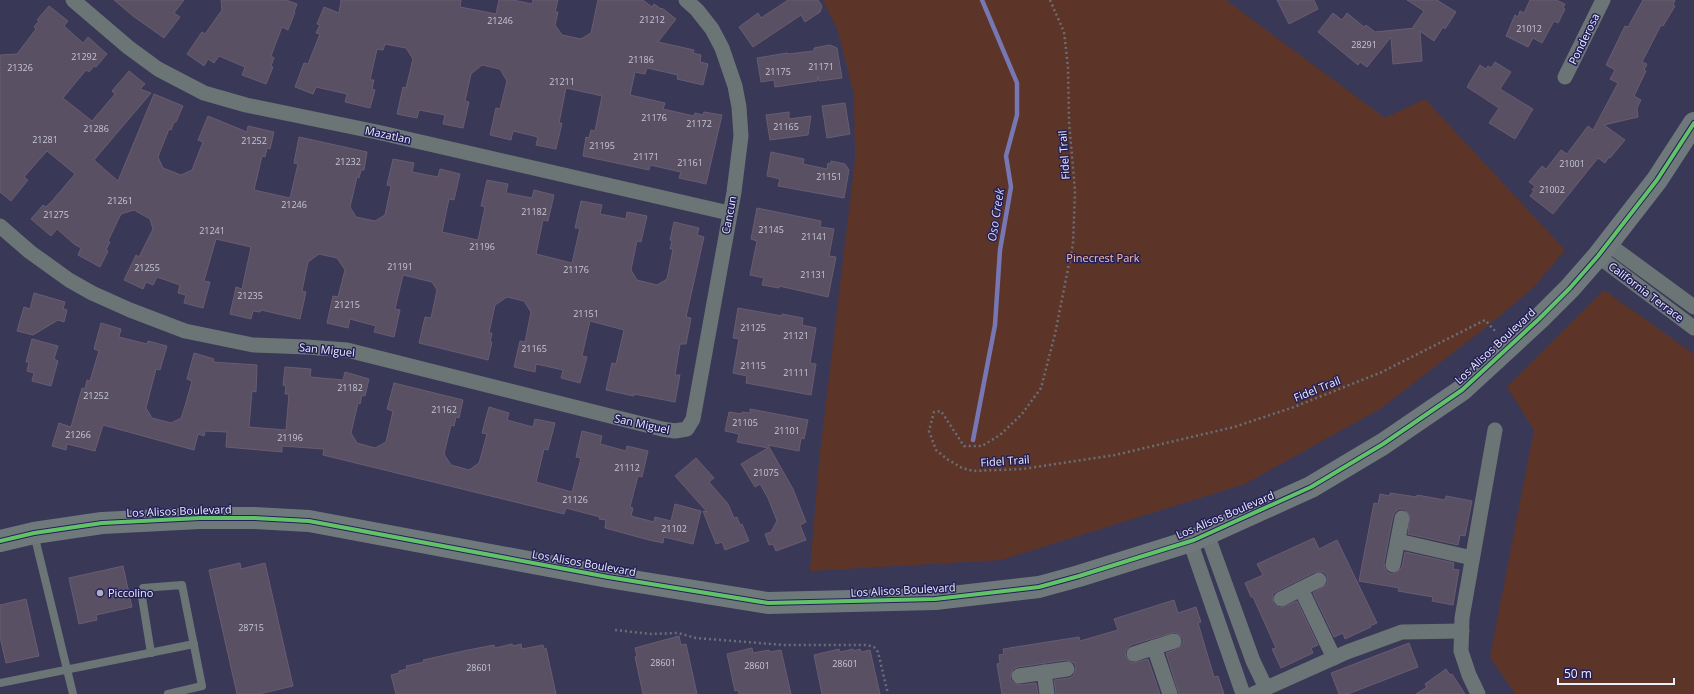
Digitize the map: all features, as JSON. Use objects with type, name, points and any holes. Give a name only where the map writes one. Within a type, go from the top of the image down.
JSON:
[{"type":"main road","name":"Los Alisos Boulevard","points":[[0,540],[34,533],[102,523],[147,520],[254,518],[309,521],[608,577],[768,603],[935,599],[1039,587],[1079,576],[1198,538],[1311,487],[1383,444],[1462,390],[1570,288],[1603,250],[1657,180],[1694,123]]},
{"type":"street","name":"Mazatlan","points":[[74,0],[128,47],[158,69],[204,93],[246,105],[377,132],[729,213]]},
{"type":"street","name":"Cancun","points":[[675,431],[687,429],[693,420],[729,213],[734,192],[741,136],[739,107],[735,86],[722,48],[712,29],[697,10],[686,0]]},
{"type":"street","name":"Ponderosa","points":[[1564,77],[1602,0]]},
{"type":"street","name":"San Miguel","points":[[0,226],[30,252],[69,280],[92,293],[130,310],[185,331],[253,346],[307,347],[347,350],[571,407],[675,431]]},
{"type":"street","name":"California Terrace","points":[[1603,250],[1694,307]]},
{"type":"street","name":"California Terrace","points":[[1603,250],[1694,328]]},
{"type":"street","points":[[1478,694],[1469,675],[1461,651],[1462,618],[1495,430]]},
{"type":"street","points":[[1393,565],[1402,518]]},
{"type":"street","points":[[1198,538],[1253,661],[1259,691],[1334,658],[1402,632],[1462,632]]},
{"type":"street","points":[[1198,538],[1243,694]]},
{"type":"street","points":[[1398,541],[1472,558]]},
{"type":"street","points":[[1281,598],[1320,580]]},
{"type":"street","points":[[1301,589],[1334,658]]},
{"type":"street","points":[[1134,654],[1174,641]]},
{"type":"street","points":[[1154,648],[1170,694]]},
{"type":"street","points":[[1019,676],[1067,669]]},
{"type":"street","points":[[1044,672],[1047,694]]},
{"type":"lane","points":[[34,533],[73,694]]},
{"type":"lane","points":[[151,653],[142,597],[143,588],[182,586],[202,686],[168,694]]},
{"type":"lane","points":[[0,683],[194,644]]},
{"type":"path","points":[[615,630],[651,634],[678,633],[696,638],[784,645],[874,647],[878,652],[888,694]]},
{"type":"green space","name":"Pinecrest Park","points":[[823,0],[1226,0],[1385,118],[1425,99],[1565,250],[1533,288],[1489,325],[1380,409],[1245,484],[1001,560],[810,571],[819,461],[855,160],[854,95],[838,31]]},
{"type":"green space","points":[[1604,290],[1694,354],[1694,694],[1515,694],[1490,657],[1534,430],[1507,387]]},
{"type":"building","points":[[114,0],[184,0],[174,13],[180,17],[164,38],[133,16]]},
{"type":"building","points":[[221,0],[286,0],[297,4],[288,30],[282,27],[271,56],[274,58],[271,66],[273,67],[266,84],[242,75],[245,67],[219,56],[214,63],[208,59],[204,66],[187,54],[202,32],[205,34],[222,10]]},
{"type":"building","points":[[341,0],[461,0],[460,7],[496,14],[499,0],[513,0],[532,4],[533,0],[558,0],[555,12],[558,12],[555,25],[562,35],[581,39],[591,33],[598,0],[643,0],[652,7],[654,4],[661,9],[662,8],[676,19],[658,42],[694,50],[693,53],[701,55],[700,62],[708,64],[703,85],[677,79],[678,75],[647,68],[645,74],[635,72],[630,95],[665,103],[663,109],[694,116],[695,113],[703,115],[704,112],[722,115],[706,184],[679,178],[681,172],[650,165],[649,170],[583,156],[586,137],[589,138],[591,130],[595,131],[602,96],[566,88],[559,123],[562,123],[556,149],[536,145],[538,137],[513,131],[511,140],[490,135],[496,108],[500,109],[507,81],[500,69],[482,65],[471,74],[465,101],[469,102],[463,128],[443,124],[445,115],[419,110],[417,118],[397,114],[403,87],[406,88],[413,59],[406,48],[385,44],[383,50],[377,49],[370,80],[374,80],[372,89],[375,90],[370,108],[345,102],[347,94],[316,87],[313,94],[295,87],[304,63],[308,64],[320,34],[316,33],[320,25],[317,24],[324,7],[339,13]]},
{"type":"building","points":[[788,0],[818,0],[822,6],[820,12],[805,22],[801,15],[753,47],[739,27],[758,13],[761,18]]},
{"type":"building","points":[[1277,0],[1314,0],[1318,9],[1289,24]]},
{"type":"building","points":[[1407,0],[1437,0],[1456,12],[1445,29],[1443,27],[1434,41],[1420,31],[1422,61],[1393,64],[1391,37],[1367,67],[1360,62],[1358,65],[1318,32],[1333,13],[1342,20],[1347,13],[1364,27],[1366,25],[1375,32],[1414,28],[1413,27],[1424,11]]},
{"type":"building","points":[[1530,0],[1556,0],[1565,4],[1563,8],[1565,9],[1558,23],[1554,21],[1542,43],[1533,38],[1528,47],[1506,36],[1515,15],[1518,17],[1520,11],[1524,13]]},
{"type":"building","points":[[1643,0],[1675,0],[1673,5],[1675,6],[1663,26],[1661,25],[1642,62],[1647,64],[1644,70],[1646,71],[1634,96],[1641,100],[1637,108],[1638,117],[1604,125],[1625,140],[1605,163],[1598,158],[1553,214],[1530,196],[1534,191],[1532,190],[1535,186],[1529,182],[1542,166],[1546,169],[1561,150],[1567,154],[1588,126],[1593,130],[1618,83],[1610,79],[1615,70],[1606,65],[1625,26],[1628,27]]},
{"type":"building","points":[[49,6],[68,21],[64,26],[83,43],[88,37],[107,54],[96,67],[94,66],[89,72],[86,70],[63,98],[92,121],[115,94],[112,91],[129,71],[145,84],[140,89],[151,93],[94,160],[118,181],[154,94],[183,106],[176,122],[174,122],[171,130],[169,129],[158,157],[163,168],[181,175],[192,170],[203,142],[198,140],[208,116],[247,132],[248,126],[274,132],[270,149],[267,148],[265,157],[262,156],[254,190],[290,198],[298,164],[294,163],[299,137],[367,152],[364,170],[361,170],[359,178],[357,177],[350,207],[356,217],[375,221],[385,215],[391,186],[387,185],[393,159],[414,163],[412,172],[438,177],[440,169],[460,174],[454,200],[449,199],[442,232],[478,240],[485,207],[481,206],[487,180],[508,184],[506,193],[532,198],[534,190],[554,195],[548,221],[543,220],[536,254],[572,263],[580,228],[575,228],[581,201],[602,205],[600,214],[626,219],[627,212],[647,216],[641,242],[637,241],[631,270],[637,280],[657,285],[667,279],[673,249],[670,249],[672,241],[670,240],[674,222],[699,228],[697,235],[704,237],[686,317],[691,318],[686,344],[680,344],[675,375],[680,375],[675,402],[606,390],[612,363],[616,364],[624,330],[590,321],[582,356],[587,357],[580,383],[561,378],[563,370],[536,364],[535,372],[514,367],[520,341],[525,342],[531,312],[524,301],[507,297],[495,305],[489,333],[492,333],[490,342],[492,342],[488,360],[419,343],[425,317],[431,318],[437,290],[432,282],[403,275],[395,309],[400,310],[394,337],[374,332],[376,326],[350,319],[348,328],[327,323],[333,296],[338,297],[345,270],[337,258],[319,254],[308,262],[302,291],[306,292],[300,319],[261,310],[260,312],[253,311],[251,319],[230,314],[236,287],[242,289],[251,247],[216,239],[204,281],[210,282],[203,308],[184,303],[186,295],[178,293],[180,285],[157,277],[153,285],[146,282],[143,289],[124,280],[136,255],[139,257],[153,229],[150,219],[134,210],[121,214],[108,241],[110,242],[106,250],[108,251],[100,267],[78,255],[81,248],[74,244],[57,229],[51,236],[31,219],[43,205],[46,207],[52,201],[75,174],[47,151],[24,177],[28,180],[11,201],[0,192],[0,55],[17,54],[36,29],[34,27],[39,21],[37,20]]},
{"type":"building","points":[[830,45],[837,48],[842,78],[819,81],[818,76],[817,81],[775,87],[774,80],[761,82],[757,58],[787,53],[814,51],[814,48]]},
{"type":"building","points":[[1495,62],[1511,72],[1500,89],[1533,109],[1515,139],[1489,123],[1499,108],[1467,87],[1480,65],[1486,69],[1488,66],[1491,68]]},
{"type":"building","points":[[845,103],[850,134],[827,138],[822,106]]},
{"type":"building","points":[[789,112],[789,119],[811,116],[808,135],[770,140],[766,115]]},
{"type":"building","points":[[771,152],[804,159],[803,164],[827,169],[828,163],[831,164],[831,161],[845,164],[849,170],[844,198],[778,186],[780,179],[767,176]]},
{"type":"building","points":[[757,208],[821,221],[820,227],[834,229],[829,256],[836,257],[828,297],[779,286],[779,288],[762,285],[764,278],[750,275],[757,241],[751,239]]},
{"type":"building","points":[[34,293],[65,302],[63,309],[67,310],[64,322],[58,320],[33,335],[17,331],[24,307],[30,309]]},
{"type":"building","points":[[738,308],[782,316],[782,314],[803,318],[802,325],[816,328],[810,363],[816,364],[811,395],[746,383],[747,376],[733,373],[739,339],[733,338]]},
{"type":"building","points":[[101,323],[121,329],[119,337],[147,344],[148,341],[167,346],[160,370],[156,369],[146,408],[152,418],[171,423],[181,418],[185,406],[192,381],[187,379],[194,353],[214,359],[213,362],[257,365],[256,392],[252,391],[249,427],[286,430],[289,394],[285,394],[286,386],[283,385],[285,367],[311,369],[310,377],[343,380],[345,372],[369,379],[365,396],[362,395],[360,404],[358,403],[351,433],[357,443],[375,448],[386,442],[393,411],[387,409],[394,383],[463,400],[459,418],[456,417],[454,426],[451,425],[444,454],[451,465],[469,470],[479,463],[487,434],[482,433],[489,407],[509,413],[507,420],[533,427],[535,419],[555,423],[548,450],[544,449],[536,482],[572,492],[581,458],[576,457],[582,431],[602,436],[600,444],[626,451],[627,446],[648,451],[642,477],[638,476],[630,507],[633,508],[631,516],[654,522],[655,517],[671,521],[675,504],[701,511],[693,544],[664,537],[663,543],[649,540],[605,528],[606,520],[599,519],[600,517],[566,508],[564,514],[323,455],[324,449],[282,446],[282,452],[226,447],[227,432],[205,431],[204,436],[198,434],[194,450],[103,425],[95,451],[67,444],[66,450],[52,446],[59,423],[71,427],[82,388],[85,389],[87,380],[90,381],[99,351],[94,349]]},
{"type":"building","points":[[32,339],[58,346],[54,359],[58,361],[51,386],[32,381],[34,373],[27,371],[29,362],[26,362]]},
{"type":"building","points":[[750,409],[808,420],[804,439],[801,438],[799,451],[768,445],[793,489],[806,522],[800,525],[806,540],[776,551],[773,544],[769,545],[765,534],[771,532],[777,521],[768,498],[760,484],[755,487],[741,464],[768,448],[737,442],[739,434],[725,431],[729,412],[742,414],[742,412],[750,413]]},
{"type":"building","points":[[696,458],[714,478],[709,482],[728,504],[734,518],[737,517],[740,525],[742,524],[749,541],[725,550],[722,542],[716,544],[703,511],[707,512],[675,476]]},
{"type":"building","points":[[1390,493],[1417,497],[1417,495],[1445,500],[1446,496],[1472,501],[1465,536],[1460,535],[1458,545],[1408,534],[1410,515],[1404,509],[1399,509],[1393,516],[1384,563],[1387,572],[1392,574],[1396,573],[1402,567],[1405,552],[1454,563],[1453,569],[1459,570],[1453,605],[1432,601],[1433,597],[1398,591],[1399,588],[1359,581],[1374,503],[1378,504],[1380,494],[1390,496]]},
{"type":"building","points":[[1314,538],[1319,549],[1337,540],[1377,623],[1345,639],[1343,633],[1334,637],[1313,593],[1326,585],[1328,581],[1327,576],[1324,572],[1315,572],[1273,594],[1273,603],[1280,608],[1297,601],[1318,645],[1311,648],[1313,653],[1281,668],[1272,649],[1276,648],[1245,583],[1263,575],[1257,564]]},
{"type":"building","points":[[240,563],[241,569],[265,563],[293,686],[259,694],[237,694],[209,570]]},
{"type":"building","name":"Piccolino","points":[[123,566],[132,607],[96,615],[97,620],[79,624],[69,578]]},
{"type":"building","points":[[26,599],[39,656],[6,663],[0,637],[0,605]]},
{"type":"building","points":[[1174,600],[1178,613],[1196,607],[1201,622],[1198,623],[1214,677],[1218,676],[1224,694],[1179,694],[1166,653],[1177,649],[1183,643],[1183,639],[1175,632],[1131,645],[1125,652],[1126,657],[1132,663],[1148,659],[1160,694],[1056,694],[1054,680],[1069,678],[1073,676],[1075,672],[1076,667],[1074,663],[1066,660],[1013,669],[1010,677],[1012,682],[1020,685],[1036,683],[1038,694],[1002,694],[997,664],[1000,663],[999,655],[1004,654],[1003,649],[1079,637],[1080,641],[1118,630],[1114,619]]},
{"type":"building","points":[[679,636],[681,645],[686,644],[697,694],[643,694],[635,657],[637,656],[635,648]]},
{"type":"building","points":[[1409,643],[1418,667],[1348,694],[1339,694],[1331,673]]},
{"type":"building","points":[[512,644],[513,646],[521,644],[522,649],[543,645],[544,649],[546,648],[556,694],[396,694],[391,675],[407,669],[406,666],[424,662],[423,660],[468,650],[494,645],[495,648]]},
{"type":"building","points":[[752,648],[753,653],[769,650],[770,652],[781,650],[791,694],[739,694],[738,690],[735,691],[727,654]]},
{"type":"building","points":[[839,649],[840,652],[853,649],[854,651],[860,649],[861,652],[870,650],[880,694],[822,694],[814,655]]},
{"type":"building","points":[[1446,669],[1450,675],[1452,674],[1465,694],[1416,694],[1427,687],[1425,684]]},
{"type":"waterway","name":"Oso Creek","points":[[973,440],[995,325],[1000,250],[1011,187],[1006,156],[1017,115],[1017,83],[982,0]]},
{"type":"cycle path","points":[[0,541],[34,533],[102,523],[200,518],[254,518],[309,521],[608,577],[768,603],[935,599],[1039,587],[1194,540],[1311,487],[1383,444],[1462,390],[1539,319],[1570,288],[1598,256],[1657,180],[1694,123]]},
{"type":"place","name":"Piccolino","points":[[100,593]]}]
